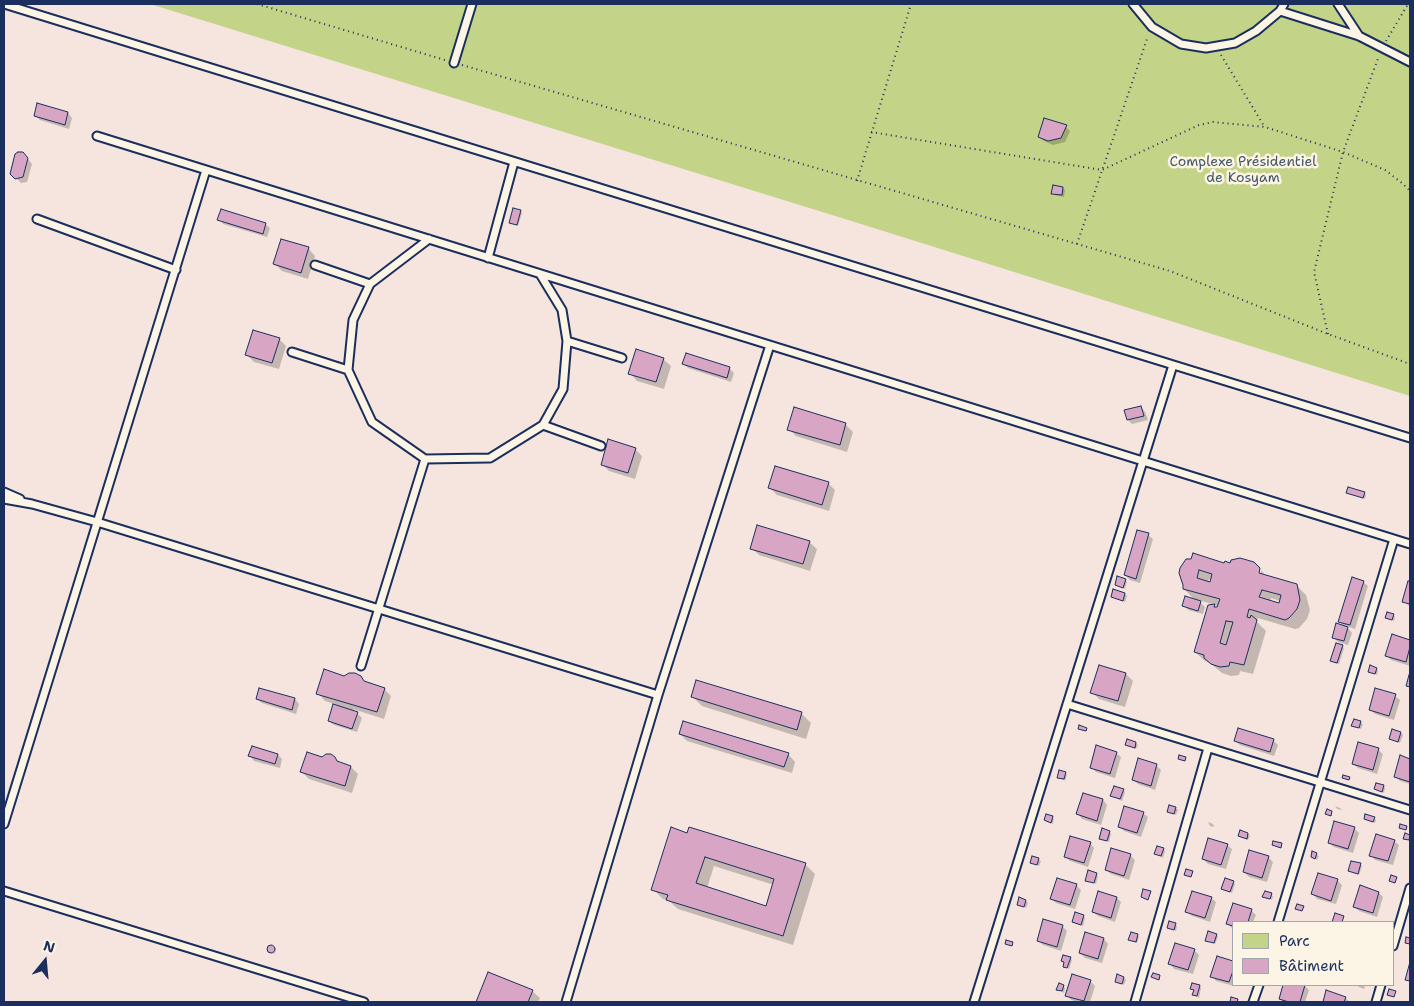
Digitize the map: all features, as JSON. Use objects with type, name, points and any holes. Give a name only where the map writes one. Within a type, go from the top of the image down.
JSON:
[{"type":"lane","points":[[4,4],[1410,438]]},
{"type":"lane","points":[[454,63],[472,4]]},
{"type":"lane","points":[[1133,4],[1152,27],[1181,44],[1206,48],[1235,43],[1280,12],[1284,4]]},
{"type":"lane","points":[[1338,4],[1359,36]]},
{"type":"lane","points":[[1280,12],[1359,36],[1410,62]]},
{"type":"lane","points":[[97,136],[1410,544]]},
{"type":"lane","points":[[488,258],[514,162]]},
{"type":"lane","points":[[4,824],[206,170]]},
{"type":"lane","points":[[37,219],[176,270]]},
{"type":"lane","points":[[428,239],[370,284],[353,320],[348,370],[372,422],[425,459],[490,458],[543,425],[564,389],[567,341],[562,310],[540,274]]},
{"type":"lane","points":[[315,265],[370,284]]},
{"type":"lane","points":[[567,341],[622,358]]},
{"type":"lane","points":[[566,1002],[658,695],[770,345]]},
{"type":"lane","points":[[292,352],[348,370]]},
{"type":"lane","points":[[974,1002],[1173,365]]},
{"type":"lane","points":[[543,425],[601,446]]},
{"type":"lane","points":[[361,666],[425,459]]},
{"type":"lane","points":[[4,492],[32,504]]},
{"type":"lane","points":[[4,499],[32,504],[97,522],[658,695]]},
{"type":"lane","points":[[1278,921],[1394,539]]},
{"type":"lane","points":[[1067,704],[1410,810]]},
{"type":"lane","points":[[1134,1002],[1208,748]]},
{"type":"lane","points":[[1394,943],[1410,888]]},
{"type":"lane","points":[[4,891],[364,1002]]},
{"type":"lane","points":[[1253,1002],[1259,986]]},
{"type":"lane","points":[[1376,1002],[1381,986]]},
{"type":"path","points":[[257,4],[1170,271],[1328,334],[1410,364]]},
{"type":"path","points":[[857,180],[911,4]]},
{"type":"path","points":[[1328,334],[1314,272],[1343,152],[1382,48],[1408,4]]},
{"type":"path","points":[[1077,244],[1152,27]]},
{"type":"path","points":[[1216,47],[1265,127]]},
{"type":"path","points":[[871,132],[1102,170],[1199,125],[1213,122],[1265,127],[1343,152],[1385,170],[1402,182],[1410,191]]},
{"type":"green space","name":"Complexe Présidentiel de Kosyam","points":[[150,4],[1410,4],[1410,396],[845,219]]},
{"type":"building","points":[[37,103],[68,112],[65,125],[34,116]]},
{"type":"building","points":[[1044,118],[1067,125],[1061,138],[1048,141],[1038,137]]},
{"type":"building","points":[[23,152],[28,158],[23,177],[15,179],[10,174],[15,154]]},
{"type":"building","points":[[1053,185],[1063,187],[1062,195],[1051,194]]},
{"type":"building","points":[[513,208],[521,210],[517,225],[509,223]]},
{"type":"building","points":[[221,209],[266,223],[263,234],[217,220]]},
{"type":"building","points":[[281,239],[309,247],[301,273],[273,264]]},
{"type":"building","points":[[253,330],[280,338],[272,363],[245,355]]},
{"type":"building","points":[[636,349],[664,358],[656,382],[628,374]]},
{"type":"building","points":[[686,353],[730,367],[727,378],[682,364]]},
{"type":"building","points":[[1141,406],[1144,416],[1127,420],[1124,410]]},
{"type":"building","points":[[794,407],[846,423],[840,445],[787,430]]},
{"type":"building","points":[[608,439],[636,448],[628,473],[601,465]]},
{"type":"building","points":[[775,466],[829,482],[822,505],[768,488]]},
{"type":"building","points":[[1348,487],[1365,492],[1363,498],[1346,493]]},
{"type":"building","points":[[757,525],[810,541],[803,564],[750,549]]},
{"type":"building","points":[[1137,530],[1149,533],[1136,579],[1124,575]]},
{"type":"building","points":[[1193,553],[1224,563],[1225,561],[1230,563],[1231,560],[1240,558],[1254,562],[1260,568],[1259,573],[1297,584],[1300,600],[1297,609],[1289,618],[1285,620],[1249,609],[1247,617],[1250,618],[1251,615],[1257,620],[1244,665],[1230,662],[1229,666],[1220,667],[1211,664],[1204,658],[1204,655],[1194,652],[1208,605],[1215,604],[1214,607],[1217,607],[1220,599],[1183,589],[1179,573],[1180,568],[1186,559],[1191,559]],"holes":[[[1199,570],[1212,574],[1210,582],[1197,578]],[[1262,590],[1281,595],[1279,603],[1259,597]],[[1226,621],[1233,622],[1226,645],[1220,643]]]},
{"type":"building","points":[[1117,576],[1126,579],[1123,588],[1115,585]]},
{"type":"building","points":[[1352,577],[1364,581],[1350,625],[1338,622]]},
{"type":"building","points":[[1408,581],[1410,581],[1410,604],[1402,602]]},
{"type":"building","points":[[1113,589],[1125,593],[1123,601],[1111,597]]},
{"type":"building","points":[[1185,596],[1201,601],[1198,611],[1182,606]]},
{"type":"building","points":[[1387,612],[1394,614],[1392,620],[1385,618]]},
{"type":"building","points":[[1336,623],[1348,627],[1344,641],[1332,638]]},
{"type":"building","points":[[1392,634],[1410,640],[1406,662],[1385,656]]},
{"type":"building","points":[[1336,643],[1343,645],[1337,663],[1330,661]]},
{"type":"building","points":[[1099,665],[1126,673],[1118,701],[1090,693]]},
{"type":"building","points":[[1370,665],[1377,668],[1375,674],[1368,672]]},
{"type":"building","points":[[324,669],[344,676],[349,673],[355,673],[361,676],[364,681],[385,688],[377,712],[316,694]]},
{"type":"building","points":[[1410,675],[1410,687],[1406,686]]},
{"type":"building","points":[[696,680],[802,712],[797,730],[691,697]]},
{"type":"building","points":[[259,688],[295,698],[292,710],[256,699]]},
{"type":"building","points":[[1375,688],[1396,694],[1389,716],[1369,710]]},
{"type":"building","points":[[333,704],[358,712],[352,729],[328,721]]},
{"type":"building","points":[[1354,719],[1361,721],[1359,728],[1351,726]]},
{"type":"building","points":[[683,721],[789,753],[784,767],[679,734]]},
{"type":"building","points":[[1079,725],[1087,728],[1086,731],[1078,729]]},
{"type":"building","points":[[1238,728],[1274,739],[1270,752],[1234,741]]},
{"type":"building","points":[[1392,729],[1401,732],[1398,742],[1389,739]]},
{"type":"building","points":[[1127,739],[1136,742],[1135,748],[1125,745]]},
{"type":"building","points":[[1358,742],[1379,748],[1373,770],[1352,764]]},
{"type":"building","points":[[1096,745],[1117,752],[1110,774],[1090,768]]},
{"type":"building","points":[[252,746],[278,754],[275,764],[248,756]]},
{"type":"building","points":[[307,752],[322,757],[326,754],[331,754],[337,761],[351,766],[345,786],[300,772]]},
{"type":"building","points":[[1179,755],[1186,757],[1185,761],[1178,759]]},
{"type":"building","points":[[1400,755],[1410,759],[1410,782],[1394,777]]},
{"type":"building","points":[[1138,758],[1157,764],[1151,786],[1132,780]]},
{"type":"building","points":[[1059,770],[1066,772],[1064,779],[1057,778]]},
{"type":"building","points":[[1343,775],[1350,777],[1349,780],[1342,778]]},
{"type":"building","points":[[1376,783],[1384,785],[1382,792],[1374,789]]},
{"type":"building","points":[[1114,786],[1124,789],[1120,799],[1110,796]]},
{"type":"building","points":[[1083,793],[1103,799],[1097,821],[1076,814]]},
{"type":"building","points":[[1169,805],[1176,807],[1174,814],[1167,812]]},
{"type":"building","points":[[1124,806],[1144,812],[1137,833],[1118,827]]},
{"type":"building","points":[[1327,809],[1332,811],[1331,816],[1325,814]]},
{"type":"building","points":[[1046,814],[1053,816],[1051,823],[1044,820]]},
{"type":"building","points":[[1365,814],[1375,817],[1373,822],[1364,819]]},
{"type":"building","points":[[1334,821],[1355,827],[1348,849],[1328,843]]},
{"type":"building","points":[[1400,824],[1407,826],[1406,830],[1399,828]]},
{"type":"building","points":[[671,827],[687,833],[689,827],[806,863],[783,936],[666,900],[668,895],[651,890]],"holes":[[[705,857],[774,879],[766,906],[696,883]]]},
{"type":"building","points":[[1102,828],[1110,831],[1107,841],[1099,839]]},
{"type":"building","points":[[1240,830],[1248,833],[1247,839],[1238,836]]},
{"type":"building","points":[[1405,833],[1410,835],[1409,840],[1403,839]]},
{"type":"building","points":[[1376,834],[1395,840],[1388,861],[1369,856]]},
{"type":"building","points":[[1070,836],[1091,842],[1084,863],[1064,857]]},
{"type":"building","points":[[1208,838],[1228,844],[1221,865],[1202,859]]},
{"type":"building","points":[[1273,841],[1282,843],[1281,848],[1272,845]]},
{"type":"building","points":[[1157,846],[1164,848],[1161,856],[1154,854]]},
{"type":"building","points":[[1111,848],[1131,854],[1124,876],[1105,870]]},
{"type":"building","points":[[1249,850],[1269,856],[1262,878],[1243,872]]},
{"type":"building","points":[[1312,851],[1317,853],[1315,859],[1311,857]]},
{"type":"building","points":[[1032,856],[1039,858],[1037,865],[1030,863]]},
{"type":"building","points":[[1351,861],[1361,863],[1358,874],[1348,871]]},
{"type":"building","points":[[1186,869],[1193,871],[1191,877],[1184,875]]},
{"type":"building","points":[[1088,870],[1097,873],[1094,883],[1085,881]]},
{"type":"building","points":[[1318,873],[1338,879],[1331,901],[1311,894]]},
{"type":"building","points":[[1391,875],[1397,877],[1395,883],[1389,881]]},
{"type":"building","points":[[1057,878],[1077,884],[1070,905],[1050,899]]},
{"type":"building","points":[[1225,878],[1234,881],[1230,892],[1221,889]]},
{"type":"building","points":[[1360,885],[1379,892],[1373,913],[1353,907]]},
{"type":"building","points":[[1143,889],[1151,891],[1148,900],[1141,897]]},
{"type":"building","points":[[1098,891],[1117,897],[1111,918],[1092,912]]},
{"type":"building","points":[[1192,891],[1212,897],[1205,918],[1185,912]]},
{"type":"building","points":[[1265,891],[1272,893],[1270,899],[1262,897]]},
{"type":"building","points":[[1019,897],[1026,900],[1024,907],[1017,905]]},
{"type":"building","points":[[1233,903],[1252,909],[1248,921],[1232,921],[1232,926],[1226,924]]},
{"type":"building","points":[[1297,904],[1304,906],[1302,911],[1295,909]]},
{"type":"building","points":[[1075,912],[1084,915],[1081,925],[1072,922]]},
{"type":"building","points":[[1335,913],[1344,916],[1342,921],[1332,921]]},
{"type":"building","points":[[1043,919],[1063,925],[1057,947],[1037,941]]},
{"type":"building","points":[[1169,921],[1176,923],[1174,930],[1167,928]]},
{"type":"building","points":[[1208,931],[1217,934],[1214,943],[1205,941]]},
{"type":"building","points":[[1085,932],[1104,938],[1098,959],[1079,953]]},
{"type":"building","points":[[1131,932],[1138,934],[1136,942],[1128,940]]},
{"type":"building","points":[[1406,937],[1410,938],[1410,944],[1405,943]]},
{"type":"building","points":[[1006,940],[1013,942],[1012,946],[1005,944]]},
{"type":"building","points":[[1175,943],[1195,949],[1188,970],[1168,964]]},
{"type":"building","points":[[271,945],[275,949],[271,953],[267,949]]},
{"type":"building","points":[[1063,955],[1071,957],[1067,968],[1063,967],[1064,962],[1061,961]]},
{"type":"building","points":[[1217,956],[1232,961],[1232,974],[1229,982],[1210,977]]},
{"type":"building","points":[[1410,962],[1410,981],[1405,980]]},
{"type":"building","points":[[488,972],[533,990],[528,1002],[476,1002]]},
{"type":"building","points":[[1153,973],[1160,975],[1159,980],[1151,977]]},
{"type":"building","points":[[1072,974],[1091,980],[1084,1001],[1065,996]]},
{"type":"building","points":[[1117,974],[1124,977],[1122,984],[1115,982]]},
{"type":"building","points":[[1059,983],[1064,985],[1062,991],[1056,990]]},
{"type":"building","points":[[1192,983],[1200,985],[1197,996],[1192,995],[1194,990],[1190,989]]},
{"type":"building","points":[[1283,986],[1305,986],[1300,1002],[1289,1002],[1279,999]]},
{"type":"building","points":[[1389,989],[1396,991],[1394,997],[1387,995]]},
{"type":"building","points":[[1326,990],[1346,997],[1344,1002],[1323,1002]]},
{"type":"building","points":[[1231,997],[1238,999],[1237,1002],[1230,1002]]}]
